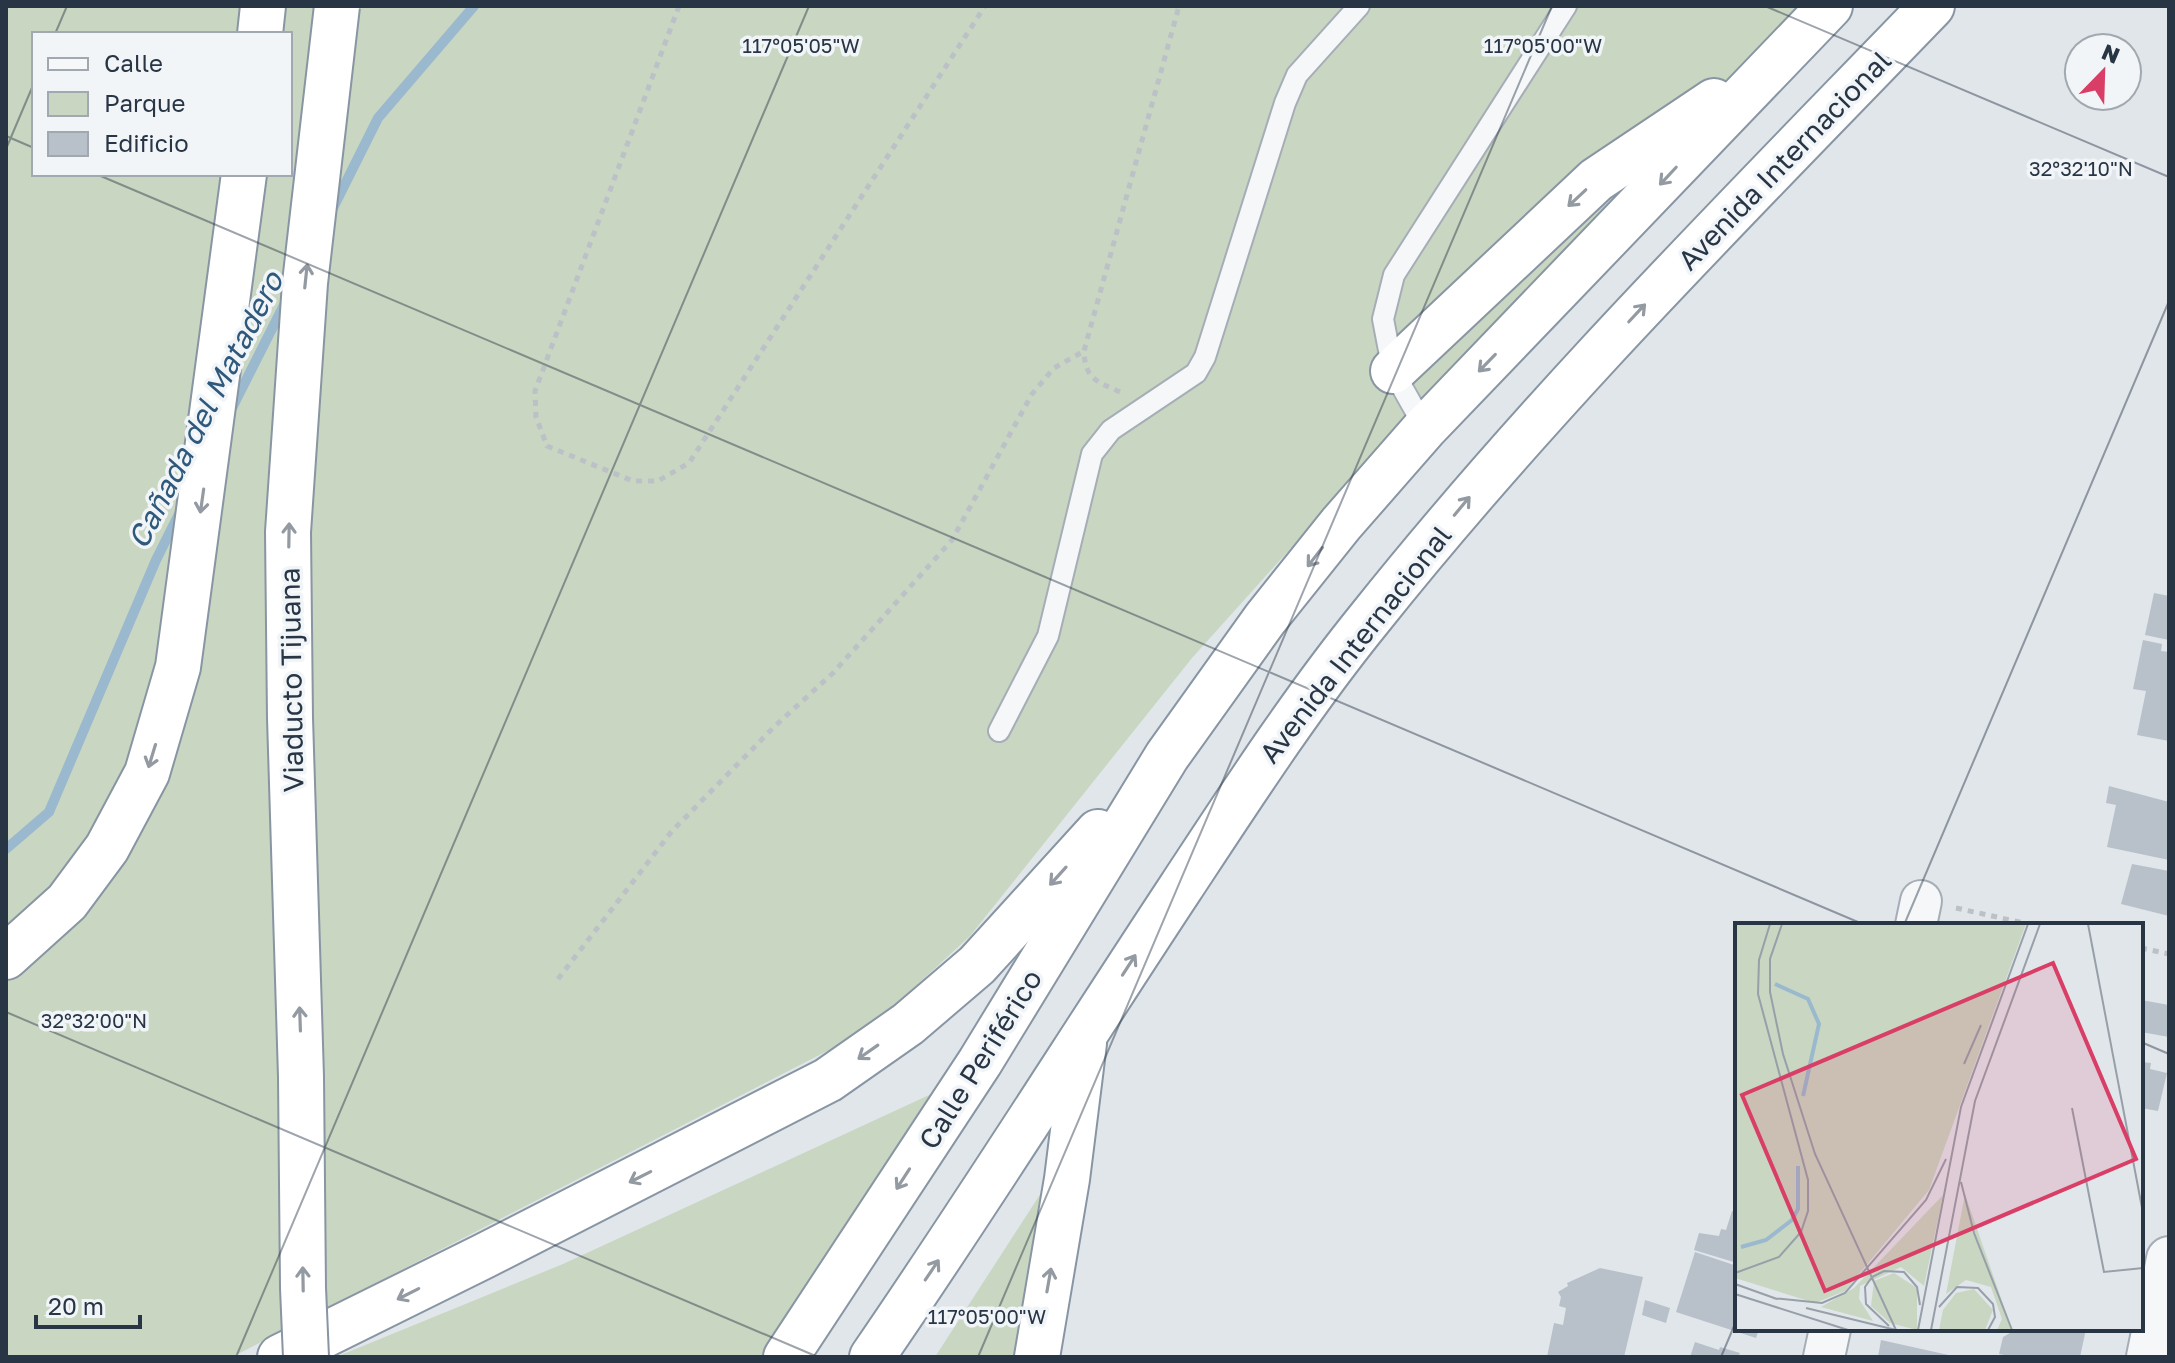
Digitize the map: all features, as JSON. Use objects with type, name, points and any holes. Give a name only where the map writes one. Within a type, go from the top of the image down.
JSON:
[{"type":"highway","points":[[260,32],[263,6]]},
{"type":"highway","name":"Viaducto Tijuana","points":[[306,1357],[288,532],[305,283],[337,6]]},
{"type":"highway","points":[[280,1357],[828,1080],[908,1024],[977,965],[1167,756],[1265,619],[1341,524],[1425,428],[1830,6]]},
{"type":"highway","name":"Avenida Internacional","points":[[872,1357],[1263,763],[1368,620],[1467,500],[1555,401],[1932,6]]},
{"type":"highway","points":[[1393,371],[1596,180],[1779,58]]},
{"type":"highway","points":[[6,957],[67,902],[107,848],[147,773],[178,667],[244,176]]},
{"type":"highway","name":"Calle Periférico","points":[[786,1357],[980,1062],[1167,756]]},
{"type":"highway","points":[[1037,1357],[1067,1179],[1086,1031]]},
{"type":"street","points":[[2149,1357],[2169,1259]]},
{"type":"street","points":[[1824,1357],[1830,1331]]},
{"type":"lane","points":[[999,731],[1048,636],[1092,454],[1111,430],[1196,373],[1205,357],[1285,103],[1297,75],[1359,6]]},
{"type":"lane","points":[[1425,428],[1393,371],[1383,319],[1394,275],[1566,6]]},
{"type":"path","points":[[679,6],[535,391],[536,417],[547,446],[633,481],[658,481],[689,463],[985,6]]},
{"type":"path","points":[[1150,405],[1095,381],[1085,368],[1084,351],[1179,6]]},
{"type":"path","points":[[558,979],[672,831],[775,726],[833,673],[952,540],[1032,394],[1054,368],[1084,351]]},
{"type":"path","points":[[1918,913],[2014,923]]},
{"type":"path","points":[[2143,948],[2169,954]]},
{"type":"green space","points":[[6,6],[1805,6],[1496,320],[1192,658],[970,936],[868,1030],[232,1357],[6,1357]]},
{"type":"green space","points":[[940,1090],[795,1357],[336,1357],[563,1264]]},
{"type":"green space","points":[[1072,1145],[1059,1357],[935,1357]]},
{"type":"building","points":[[2154,593],[2169,596],[2169,640],[2145,635]]},
{"type":"building","points":[[2143,640],[2162,644],[2161,651],[2169,652],[2169,741],[2137,735],[2146,691],[2133,689]]},
{"type":"building","points":[[2109,786],[2169,802],[2169,860],[2107,847],[2116,805],[2106,803]]},
{"type":"building","points":[[2132,864],[2169,871],[2169,916],[2121,904]]},
{"type":"building","points":[[2143,1000],[2169,1005],[2169,1037],[2143,1032]]},
{"type":"building","points":[[2143,1062],[2151,1063],[2150,1069],[2167,1073],[2158,1111],[2143,1108]]},
{"type":"building","points":[[1732,1211],[1735,1212],[1735,1262],[1694,1250],[1699,1233],[1719,1236],[1721,1229],[1726,1230]]},
{"type":"building","points":[[1695,1252],[1735,1265],[1735,1331],[1758,1331],[1756,1338],[1676,1312]]},
{"type":"building","points":[[1600,1268],[1643,1277],[1624,1357],[1547,1357],[1554,1323],[1563,1325],[1566,1308],[1559,1306],[1561,1297],[1558,1292],[1568,1286],[1567,1283]]},
{"type":"building","points":[[1645,1300],[1670,1308],[1666,1323],[1642,1315]]},
{"type":"building","points":[[2014,1331],[2086,1331],[2080,1357],[2014,1357],[1999,1354],[2003,1337]]},
{"type":"building","points":[[1881,1340],[1953,1356],[1953,1357],[1878,1357]]},
{"type":"building","points":[[1695,1342],[1740,1353],[1738,1357],[1690,1357]]},
{"type":"waterway","name":"Cañada del Matadero","points":[[332,210],[378,118],[474,6]]},
{"type":"waterway","name":"Cañada del Matadero","points":[[231,410],[287,299]]},
{"type":"waterway","name":"Cañada del Matadero","points":[[6,849],[49,812],[156,560],[181,510]]}]
